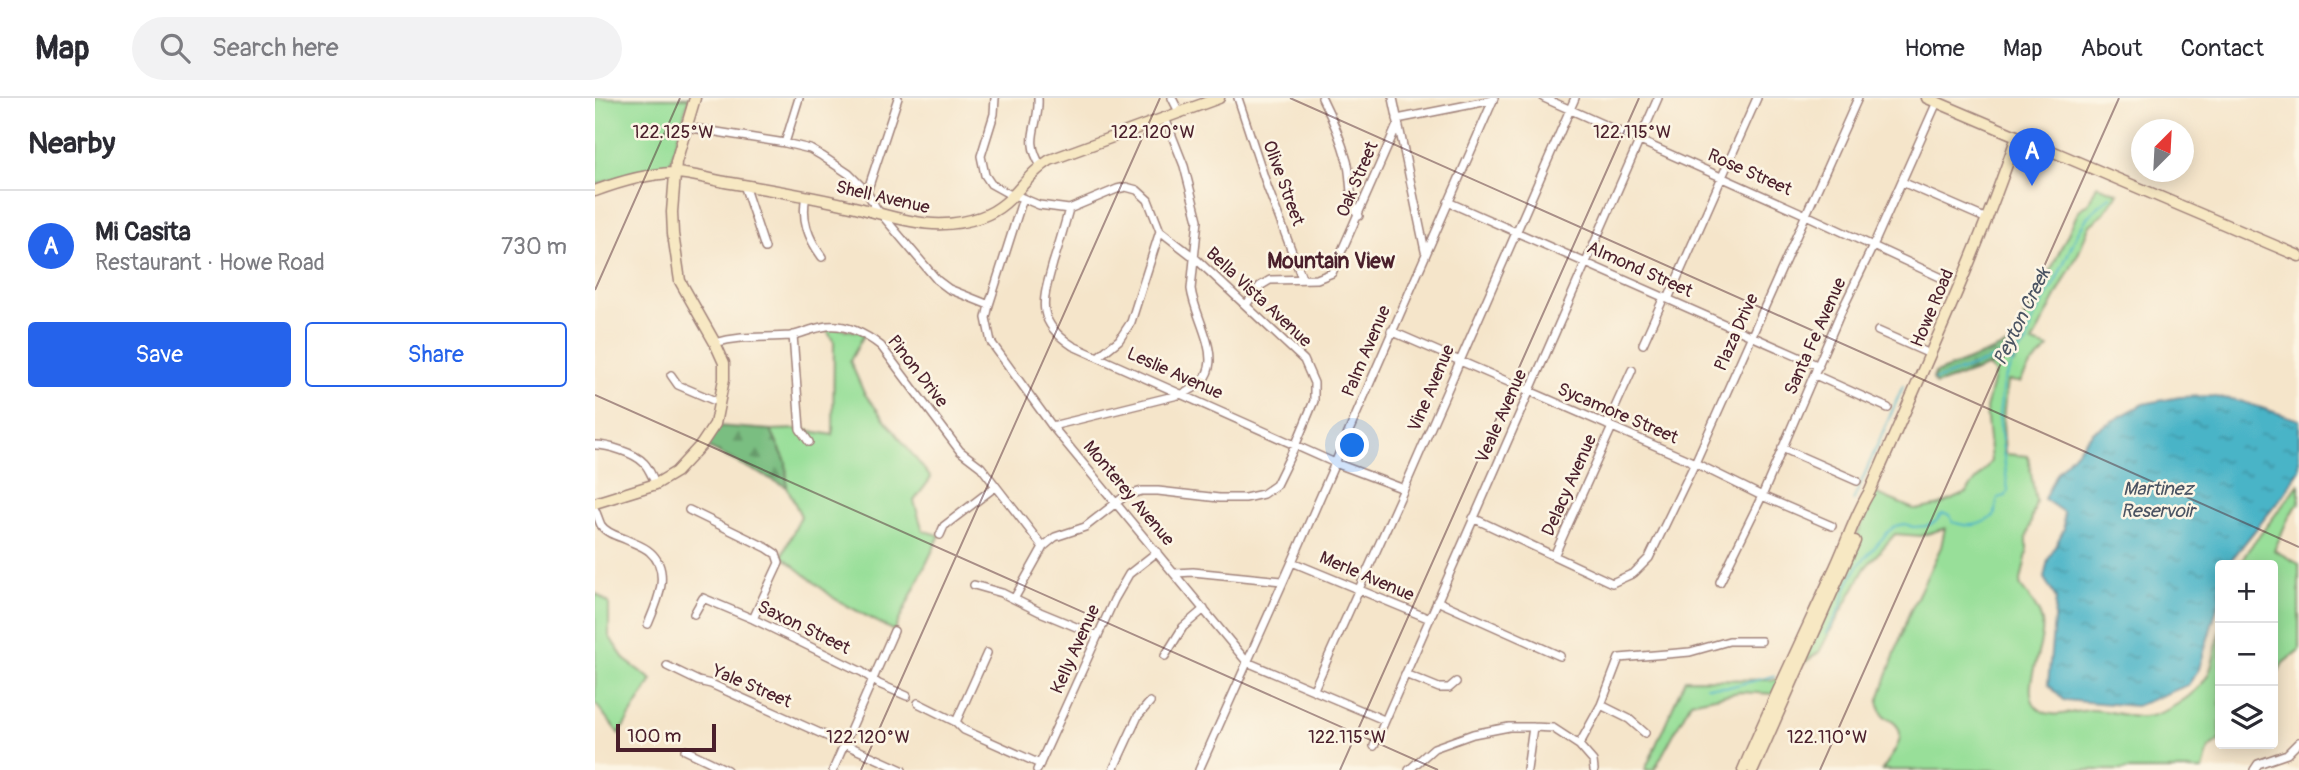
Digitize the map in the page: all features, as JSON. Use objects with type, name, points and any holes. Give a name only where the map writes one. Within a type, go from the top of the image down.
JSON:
[{"type":"street","points":[[595,503],[656,484],[676,472],[701,445],[715,424],[724,363],[680,281],[673,234],[674,173],[695,98]]},
{"type":"street","points":[[785,143],[799,98]]},
{"type":"street","points":[[867,192],[898,98]]},
{"type":"street","points":[[995,98],[994,114],[983,146],[982,164],[991,184],[1045,207],[1069,208],[1117,188],[1131,187],[1148,200],[1160,231],[1131,322],[1119,340],[1100,356]]},
{"type":"street","points":[[1038,98],[1032,140],[1033,150],[1041,166]]},
{"type":"street","points":[[1173,98],[1179,112]]},
{"type":"street","name":"Shell Avenue","points":[[595,191],[621,182],[674,173],[806,195],[915,223],[936,226],[953,224],[983,217],[1019,197],[1041,166],[1050,160],[1219,98]]},
{"type":"street","name":"Olive Street","points":[[1238,98],[1267,186],[1302,278]]},
{"type":"street","points":[[1322,98],[1343,149],[1351,175],[1354,208],[1359,216]]},
{"type":"street","points":[[1392,98],[1425,253]]},
{"type":"street","name":"Rose Street","points":[[1544,98],[1942,278]]},
{"type":"street","name":"Vine Avenue","points":[[1314,689],[1575,98]]},
{"type":"street","name":"Veale Avenue","points":[[1374,746],[1658,98]]},
{"type":"street","points":[[1643,344],[1757,98]]},
{"type":"street","name":"Plaza Drive","points":[[1554,556],[1612,583],[1634,573],[1650,558],[1858,98]]},
{"type":"street","points":[[1397,121],[1493,99]]},
{"type":"street","name":"Palm Avenue","points":[[1199,770],[1493,99]]},
{"type":"street","points":[[1932,100],[2299,256]]},
{"type":"street","name":"Santa Fe Avenue","points":[[1720,582],[1762,496],[1840,314],[1902,182],[1932,100]]},
{"type":"street","points":[[1052,426],[1182,394],[1200,385],[1209,366],[1209,345],[1192,299],[1191,289],[1198,220],[1193,197],[1165,118]]},
{"type":"street","name":"Oak Street","points":[[1246,305],[1260,286],[1271,279],[1317,279],[1332,273],[1359,216],[1397,121]]},
{"type":"street","points":[[686,127],[785,143],[810,149],[822,156],[849,174],[867,192],[881,214],[937,280],[949,289],[989,305]]},
{"type":"street","name":"Howe Road","points":[[1743,770],[1930,354],[1987,219],[2017,136]]},
{"type":"street","points":[[1902,182],[1987,219]]},
{"type":"street","points":[[744,185],[765,248]]},
{"type":"street","points":[[806,195],[804,217],[811,241],[822,257]]},
{"type":"street","name":"Monterey Avenue","points":[[1019,197],[986,318],[991,342],[1052,426],[1248,662],[1384,720]]},
{"type":"street","name":"Almond Street","points":[[1448,202],[1819,366]]},
{"type":"street","name":"Leslie Avenue","points":[[1069,208],[1044,295],[1044,307],[1052,327],[1062,339],[1335,463],[1404,489]]},
{"type":"street","name":"Bella Vista Avenue","points":[[1115,502],[1142,491],[1219,498],[1254,497],[1276,485],[1314,401],[1314,383],[1304,360],[1195,258],[1160,231]]},
{"type":"street","name":"Pinon Drive","points":[[715,343],[733,337],[793,335],[824,326],[846,327],[865,333],[881,346],[960,451],[981,467],[1043,547]]},
{"type":"street","name":"Sycamore Street","points":[[1391,331],[1695,463],[1832,526]]},
{"type":"street","points":[[1878,331],[1930,354]]},
{"type":"street","points":[[793,335],[800,429],[809,442]]},
{"type":"street","name":"Delacy Avenue","points":[[1554,556],[1632,370]]},
{"type":"street","points":[[671,375],[678,384],[720,403]]},
{"type":"street","points":[[1815,375],[1888,408]]},
{"type":"street","points":[[595,445],[610,446],[638,458],[645,463],[656,484]]},
{"type":"street","points":[[1782,449],[1857,481]]},
{"type":"street","points":[[940,535],[944,526],[995,487]]},
{"type":"street","name":"Howe Road","points":[[1753,770],[1856,538],[1866,513],[1870,491]]},
{"type":"street","points":[[1014,599],[1043,547],[1064,533],[1086,527],[1115,502]]},
{"type":"street","points":[[595,510],[606,530],[646,548],[659,564],[662,573],[660,589],[648,624]]},
{"type":"street","points":[[689,510],[776,554],[779,563],[753,619]]},
{"type":"street","points":[[1473,518],[1554,556]]},
{"type":"street","name":"Kelly Avenue","points":[[1039,767],[1114,600],[1129,574],[1157,552]]},
{"type":"street","name":"Merle Avenue","points":[[1292,562],[1430,619]]},
{"type":"street","points":[[1176,573],[1193,572],[1282,581]]},
{"type":"street","points":[[974,585],[1002,593],[1098,636]]},
{"type":"street","name":"Saxon Street","points":[[694,614],[703,598],[753,619],[907,696]]},
{"type":"street","name":"Merle Avenue","points":[[1437,601],[1560,656]]},
{"type":"street","points":[[1165,656],[1183,626],[1204,608]]},
{"type":"street","points":[[833,770],[894,631]]},
{"type":"street","points":[[1579,745],[1601,705],[1619,658],[1690,652],[1729,641],[1761,641]]},
{"type":"street","points":[[956,722],[986,653]]},
{"type":"street","name":"Yale Street","points":[[667,666],[902,770]]},
{"type":"street","points":[[1405,674],[1439,688],[1449,688],[1456,682]]},
{"type":"street","points":[[1113,770],[1138,716],[1150,702]]},
{"type":"street","points":[[918,703],[956,722],[964,730],[1039,767]]},
{"type":"street","points":[[1601,705],[1629,719],[1645,733]]},
{"type":"street","points":[[1527,770],[1533,727]]},
{"type":"street","points":[[1409,770],[1434,748],[1490,730],[1533,727],[1553,729],[1579,745],[1593,761],[1594,770]]},
{"type":"street","points":[[2253,770],[2258,764],[2287,754],[2299,742]]},
{"type":"street","points":[[685,750],[727,770]]},
{"type":"green space","points":[[595,98],[689,98],[667,168],[633,173],[595,185],[598,146],[595,140]]},
{"type":"green space","points":[[2097,185],[2118,193],[2103,214],[2089,226],[2079,252],[2032,343],[2049,348],[2030,366],[2020,382],[2007,381],[2003,420],[2005,454],[2028,456],[2036,502],[2027,537],[2027,553],[2020,585],[2036,607],[2042,622],[2031,697],[2040,710],[2047,713],[2096,710],[2147,717],[2167,710],[2196,690],[2208,675],[2215,651],[2215,744],[2209,748],[2203,770],[1882,770],[1896,748],[1900,734],[1893,722],[1884,717],[1878,702],[1908,616],[1941,547],[1945,528],[1921,536],[1895,534],[1865,568],[1819,652],[1801,665],[1866,513],[1870,491],[1916,510],[1940,505],[1966,493],[1991,461],[1986,409],[1995,373],[1988,367],[2018,352],[2024,346],[2018,341],[2024,316],[2041,291],[2079,210],[2089,202]]},
{"type":"green space","points":[[824,326],[865,333],[850,361],[864,393],[931,478],[914,501],[923,531],[940,535],[894,631],[835,599],[782,556],[801,516],[787,487],[786,462],[771,430],[800,429],[833,435],[834,342]]},
{"type":"green space","points":[[2018,341],[2025,345],[2018,352],[2014,363],[2006,357],[1987,367],[1936,385],[1933,379],[1935,373]]},
{"type":"green space","points":[[716,426],[771,430],[786,462],[787,487],[702,445]]},
{"type":"green space","points":[[2299,484],[2299,503],[2288,519],[2274,550],[2299,564],[2299,650],[2283,663],[2278,672],[2278,560],[2243,560]]},
{"type":"green space","points":[[595,593],[609,603],[609,636],[625,660],[652,680],[619,734],[595,703]]},
{"type":"green space","points":[[1685,679],[1783,680],[1776,694],[1739,692],[1691,702],[1654,770],[1645,770]]},
{"type":"water","name":"Martinez Reservoir","points":[[2208,396],[2237,400],[2299,420],[2299,469],[2285,493],[2231,560],[2215,560],[2215,615],[2199,669],[2188,685],[2136,706],[2063,700],[2048,684],[2056,598],[2044,578],[2048,560],[2064,529],[2063,512],[2044,499],[2056,473],[2094,431],[2143,404],[2180,397]]},
{"type":"waterway","name":"Peyton Creek","points":[[1827,633],[1858,566],[1895,526],[1926,526],[1935,522],[1942,514],[1950,515],[1953,522],[1964,525],[1979,524],[1994,516],[1998,498],[2006,496],[2008,491],[1999,416],[2003,382],[2018,352],[2027,343],[2031,323],[2056,280],[2078,232],[2088,216],[2110,196]]},
{"type":"waterway","points":[[1935,380],[2016,352]]},
{"type":"waterway","points":[[1853,501],[1903,386]]},
{"type":"waterway","name":"Peyton Creek","points":[[1706,686],[1728,687],[1774,676]]},
{"type":"place","name":"Mi Casita","points":[[2032,186]]},
{"type":"district","name":"Mountain View","points":[[1331,261]]}]
